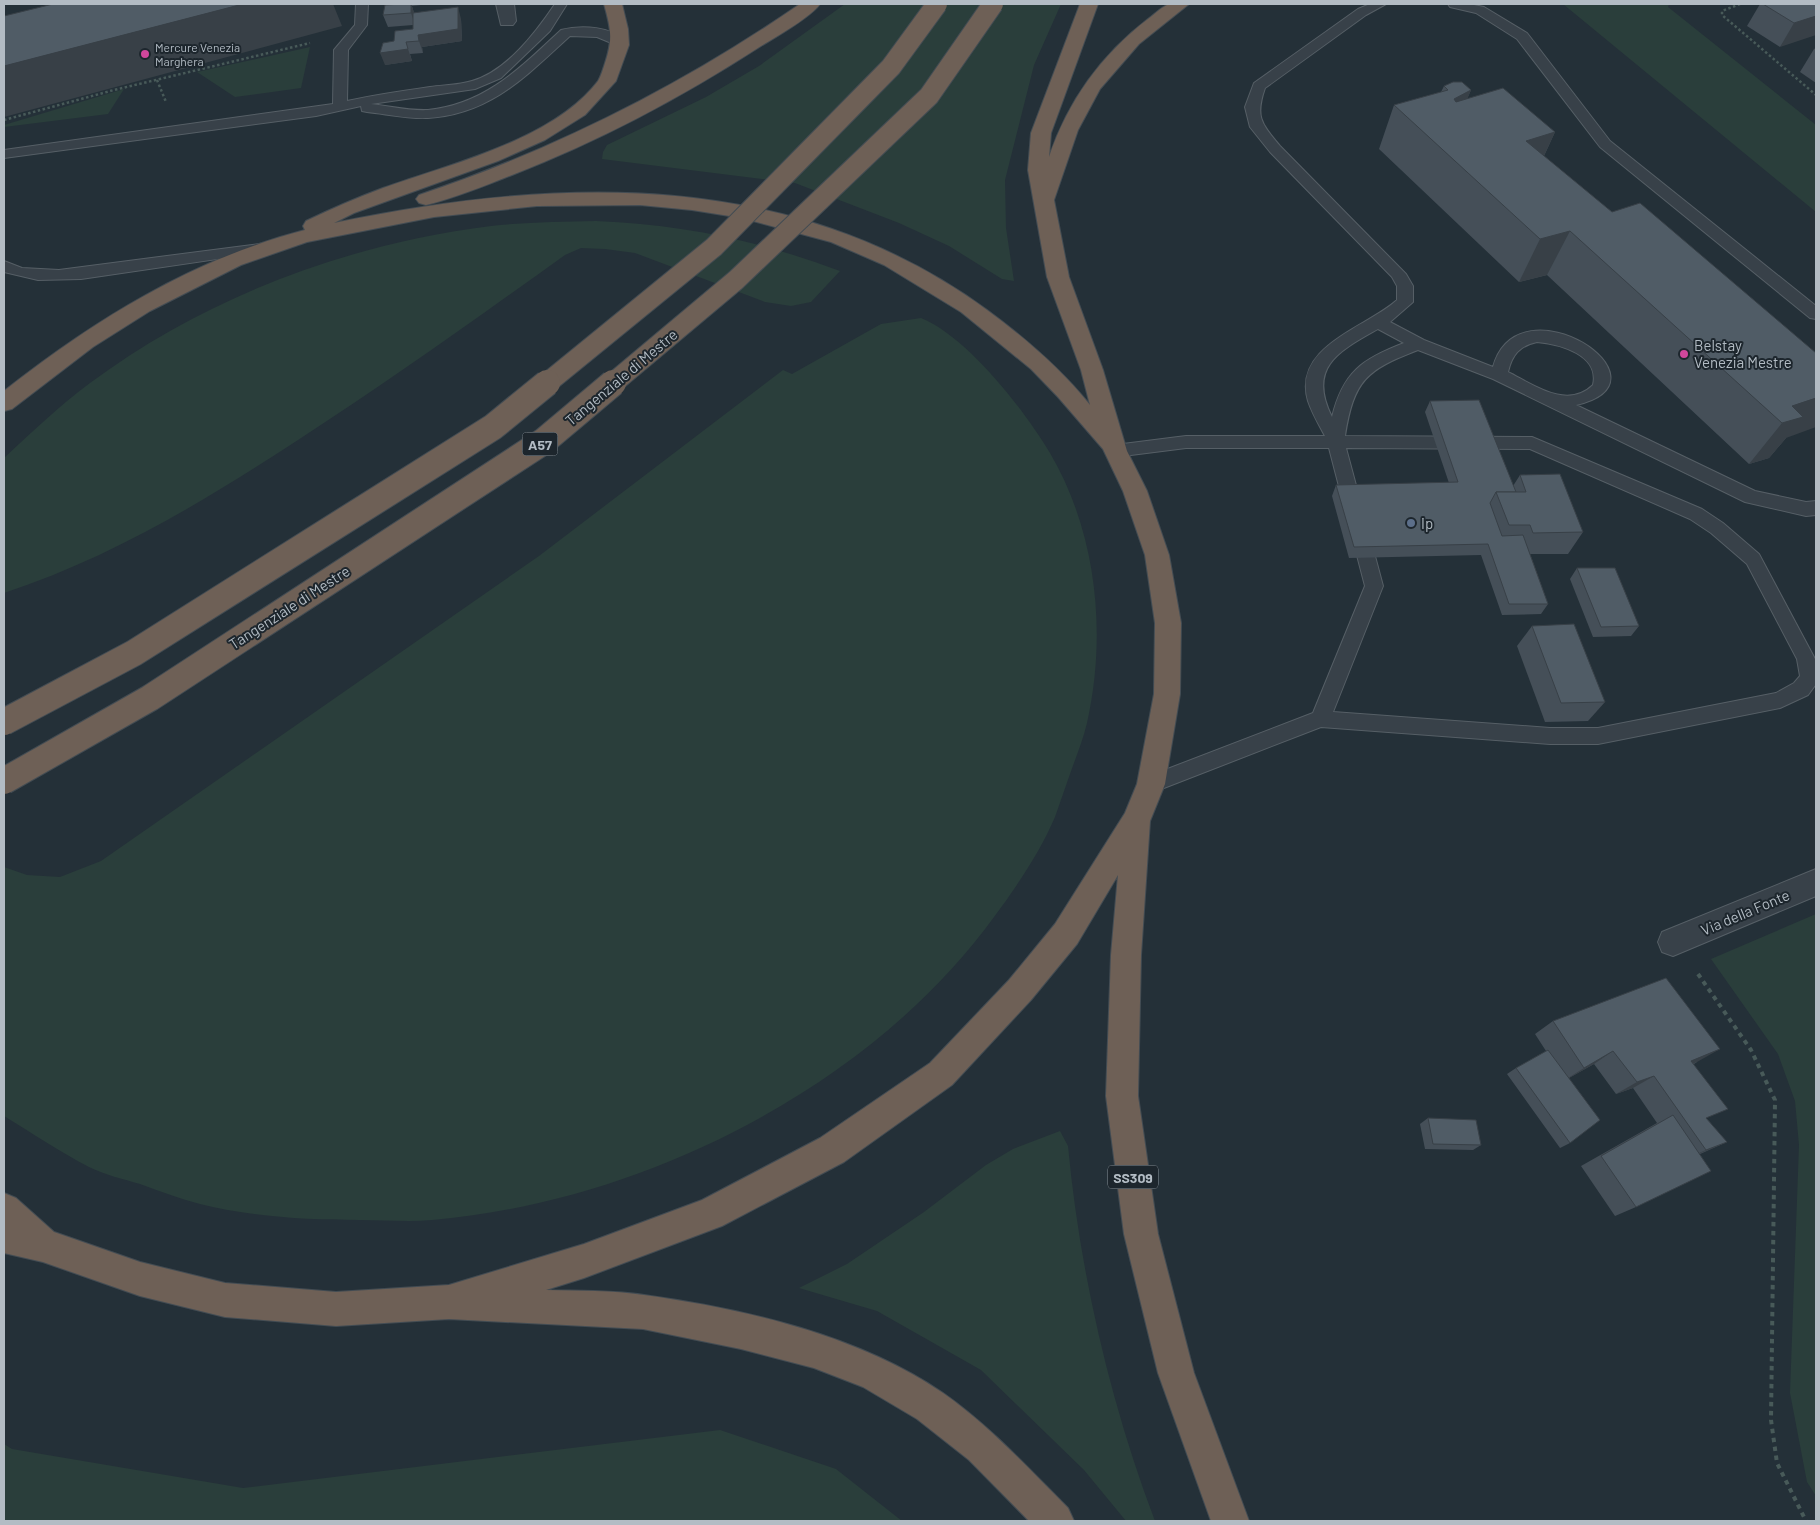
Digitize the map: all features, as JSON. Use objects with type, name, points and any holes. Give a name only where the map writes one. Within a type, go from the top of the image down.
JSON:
[{"type":"highway","points":[[292,240],[322,220],[349,206],[486,158],[554,129],[584,107],[606,82],[621,43],[613,4]]},
{"type":"highway","points":[[341,228],[487,180],[580,139],[722,63],[811,4]]},
{"type":"highway","points":[[4,722],[134,653],[493,427],[714,247],[891,67],[937,4]]},
{"type":"highway","name":"Tangenziale di Mestre","points":[[4,781],[150,698],[544,441],[736,280],[929,96],[993,4]]},
{"type":"highway","points":[[449,1302],[584,1261],[710,1214],[832,1150],[941,1074],[1020,990],[1066,934],[1137,819],[1151,784],[1167,694],[1168,622],[1157,555],[1135,491],[1115,450],[1092,370],[1058,277],[1043,206],[1038,170],[1041,133],[1090,4]]},
{"type":"highway","points":[[1043,206],[1072,120],[1090,91],[1106,70],[1131,44],[1161,17],[1180,4]]},
{"type":"highway","points":[[4,403],[90,336],[152,299],[237,258],[292,240],[341,228],[431,211],[503,202],[598,196],[706,205],[764,216],[862,246],[950,294],[1020,348],[1061,386],[1115,450]]},
{"type":"highway","name":"SS309","points":[[1137,819],[1125,987],[1122,1096],[1140,1234],[1176,1374],[1230,1521]]},
{"type":"highway","points":[[4,1210],[43,1245]]},
{"type":"highway","points":[[4,1236],[43,1245],[140,1279],[225,1300],[336,1309],[449,1302],[643,1312],[740,1331],[814,1350],[874,1373],[930,1406],[982,1448],[1054,1521]]},
{"type":"street","points":[[505,4],[507,21]]},
{"type":"street","name":"Via della Fonte","points":[[1673,942],[1816,882]]},
{"type":"lane","points":[[340,107],[341,50],[361,25],[362,4]]},
{"type":"lane","points":[[4,154],[340,107],[381,98],[461,88],[485,81],[516,58],[545,28],[561,4]]},
{"type":"lane","points":[[1320,719],[1374,586],[1336,442],[1316,401],[1313,386],[1316,371],[1331,350],[1380,323],[1405,302],[1405,286],[1403,280],[1275,149],[1257,127],[1252,107],[1259,86],[1362,12],[1380,4]]},
{"type":"lane","points":[[1454,4],[1480,10],[1506,24],[1522,36],[1605,144],[1816,314]]},
{"type":"lane","points":[[340,107],[427,114],[455,110],[480,102],[507,86],[566,32],[600,33],[621,43]]},
{"type":"lane","points":[[4,266],[20,273],[59,274],[269,248]]},
{"type":"lane","points":[[1380,323],[1418,344],[1499,375],[1751,497],[1806,508],[1816,508]]},
{"type":"lane","points":[[1499,375],[1507,351],[1519,340],[1550,337],[1570,342],[1588,352],[1601,370],[1604,378],[1601,386],[1595,393],[1558,403]]},
{"type":"lane","points":[[1336,442],[1341,406],[1356,377],[1382,356],[1418,344]]},
{"type":"lane","points":[[1115,450],[1186,442],[1532,443],[1681,507],[1718,528],[1753,559],[1806,659],[1810,678],[1801,689],[1780,700],[1598,736],[1550,736],[1320,719],[1151,784]]},
{"type":"path","points":[[1740,4],[1722,11],[1722,15],[1816,95]]},
{"type":"path","points":[[4,120],[157,79],[318,41]]},
{"type":"path","points":[[157,79],[167,103]]},
{"type":"path","points":[[1673,942],[1745,1037],[1767,1077],[1775,1100],[1770,1360],[1771,1420],[1778,1463],[1806,1521]]},
{"type":"green space","points":[[845,4],[1061,4],[1034,65],[1005,180],[1006,228],[1014,281],[1002,279],[949,246],[899,223],[795,183],[602,159],[607,145],[706,97],[759,66]]},
{"type":"green space","points":[[1563,4],[1669,4],[1668,7],[1816,125],[1816,212]]},
{"type":"green space","points":[[310,47],[301,88],[235,97],[197,72]]},
{"type":"green space","points":[[124,89],[108,114],[4,127],[4,125]]},
{"type":"green space","points":[[596,221],[660,226],[720,236],[779,251],[840,271],[811,302],[791,306],[765,302],[635,253],[581,248],[565,255],[366,395],[228,485],[156,526],[82,563],[4,593],[4,458],[67,401],[135,352],[181,325],[230,300],[280,279],[331,261],[437,234],[491,226]]},
{"type":"green space","points":[[921,318],[939,327],[976,358],[1010,396],[1050,453],[1066,484],[1088,550],[1094,585],[1096,655],[1087,723],[1055,817],[1035,856],[994,917],[943,978],[883,1034],[817,1083],[745,1126],[669,1161],[591,1189],[511,1209],[432,1220],[300,1218],[260,1215],[200,1204],[95,1170],[4,1116],[4,867],[27,875],[60,877],[101,861],[539,556],[783,370],[792,374],[881,324]]},
{"type":"green space","points":[[1816,914],[1816,1496],[1807,1482],[1790,1393],[1799,1145],[1795,1101],[1778,1054],[1711,959]]},
{"type":"green space","points":[[1060,1131],[1068,1146],[1080,1241],[1099,1336],[1124,1430],[1155,1521],[1126,1521],[1084,1470],[981,1370],[877,1311],[799,1288],[847,1264],[924,1212],[986,1165],[1013,1149]]},
{"type":"green space","points":[[720,1430],[836,1469],[902,1521],[4,1521],[4,1444],[12,1449],[243,1488]]},
{"type":"building","points":[[53,4],[243,4],[4,66],[4,16]]},
{"type":"building","points":[[411,4],[411,13],[383,15],[385,5]]},
{"type":"building","points":[[1763,4],[1816,4],[1816,16],[1794,23]]},
{"type":"building","points":[[458,7],[458,29],[418,35],[419,41],[406,42],[408,49],[380,53],[383,43],[394,41],[395,31],[413,29],[413,13]]},
{"type":"building","points":[[1453,82],[1462,82],[1471,90],[1454,99],[1456,102],[1503,88],[1555,132],[1526,141],[1612,212],[1640,203],[1816,353],[1816,398],[1792,406],[1803,417],[1782,423],[1570,231],[1540,239],[1394,105],[1448,90],[1444,86]]},
{"type":"building","points":[[1479,400],[1516,492],[1496,492],[1490,503],[1502,536],[1523,535],[1548,604],[1509,604],[1488,544],[1354,547],[1336,485],[1458,482],[1430,401]]},
{"type":"building","points":[[1560,474],[1583,532],[1533,533],[1530,525],[1509,525],[1496,492],[1526,492],[1520,475]]},
{"type":"building","points":[[1577,568],[1615,568],[1639,626],[1601,627]]},
{"type":"building","points":[[1574,624],[1605,702],[1561,703],[1532,626]]},
{"type":"building","points":[[1666,978],[1720,1049],[1691,1061],[1728,1109],[1706,1118],[1727,1142],[1706,1150],[1654,1076],[1637,1082],[1613,1051],[1584,1068],[1553,1021]]},
{"type":"building","points":[[1548,1050],[1600,1120],[1570,1143],[1516,1068]]},
{"type":"building","points":[[1673,1115],[1711,1171],[1636,1207],[1601,1156]]},
{"type":"building","points":[[1428,1118],[1476,1120],[1481,1145],[1433,1144]]},
{"type":"place","name":"Mercure Venezia Marghera","points":[[145,54]]},
{"type":"place","name":"Belstay Venezia Mestre","points":[[1684,354]]},
{"type":"place","name":"Ip","points":[[1411,523]]}]
